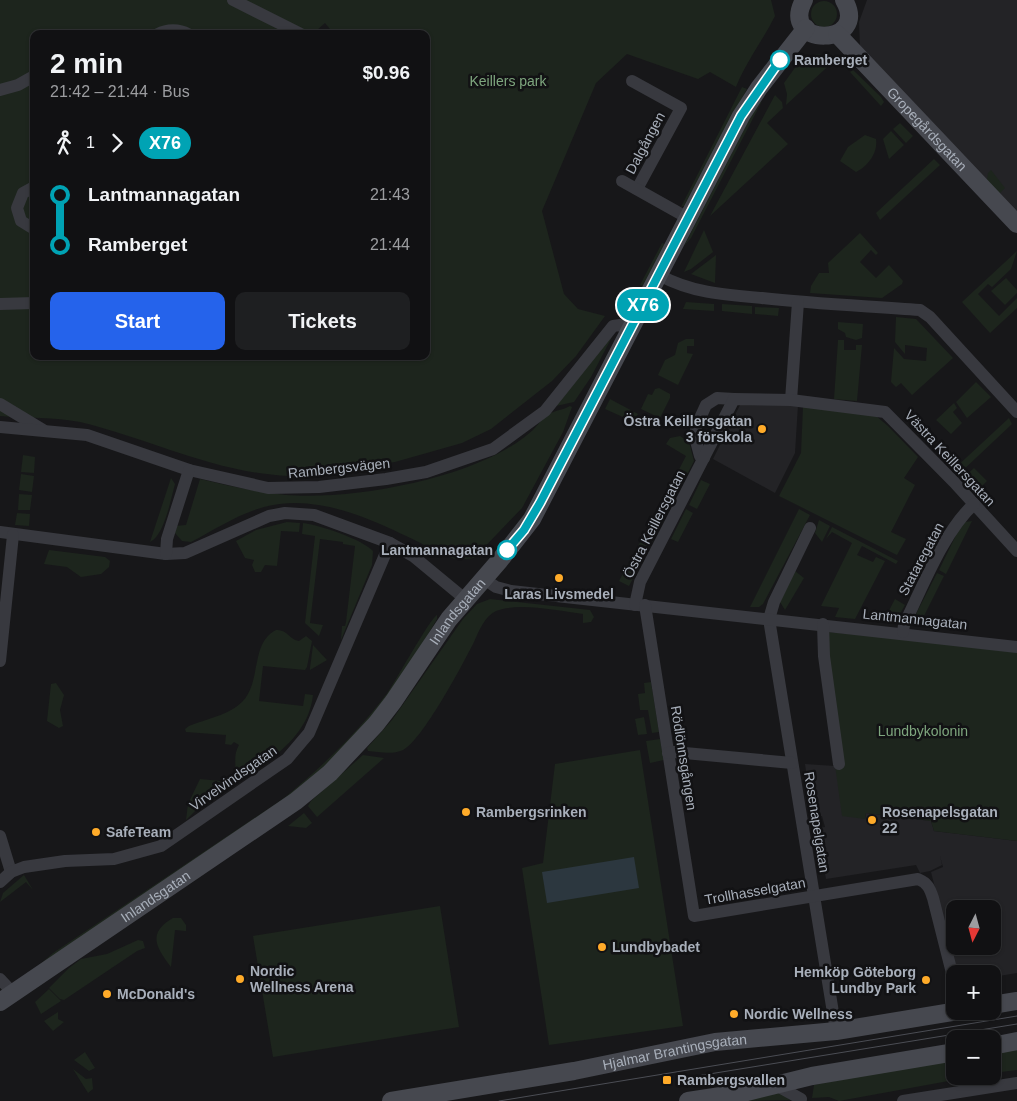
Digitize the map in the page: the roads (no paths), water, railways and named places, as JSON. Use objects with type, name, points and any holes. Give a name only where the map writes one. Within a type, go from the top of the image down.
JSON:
[{"type":"street","points":[[233,0],[293,30]]},
{"type":"street","points":[[804,0],[800,15],[806,28],[818,36],[828,37],[837,34],[845,26],[848,18],[847,6],[844,0]]},
{"type":"street","name":"Inlandsgatan","points":[[0,1017],[7,998],[274,817],[313,787],[345,757],[388,709],[448,619],[484,579],[532,519],[741,116],[759,88],[806,28]]},
{"type":"street","name":"Gropegårdsgatan","points":[[837,34],[1017,224]]},
{"type":"street","points":[[0,90],[18,85],[30,78]]},
{"type":"street","name":"Dalgången","points":[[632,81],[681,108],[637,189]]},
{"type":"street","name":"Dalgången","points":[[622,182],[688,218]]},
{"type":"street","points":[[30,189],[19,198],[17,208],[21,221],[30,227]]},
{"type":"street","points":[[659,275],[683,287],[718,294],[798,302],[920,310],[925,312],[1017,412]]},
{"type":"street","points":[[704,458],[700,456],[696,432],[697,424],[706,405],[717,398],[791,400],[798,302]]},
{"type":"street","points":[[0,304],[30,303]]},
{"type":"street","name":"Rambergsvägen","points":[[0,427],[86,435],[189,470],[268,488],[292,489],[386,479],[426,472],[493,449],[545,411],[613,326],[620,325],[631,331]]},
{"type":"street","name":"Östra Keillersgatan","points":[[643,605],[640,582],[734,399]]},
{"type":"street","name":"Västra Keillersgatan","points":[[791,400],[884,412],[1017,551]]},
{"type":"street","points":[[0,404],[43,430]]},
{"type":"street","points":[[166,554],[167,539],[189,470]]},
{"type":"street","name":"Stataregatan","points":[[903,632],[904,624],[927,576],[958,520],[974,504]]},
{"type":"street","points":[[0,532],[166,554],[185,553],[244,525],[285,513],[314,515],[328,518],[390,543],[426,564],[465,599]]},
{"type":"street","points":[[769,619],[774,602],[810,528]]},
{"type":"street","points":[[0,661],[13,534]]},
{"type":"street","name":"Virvelvindsgatan","points":[[0,882],[11,872],[36,865],[114,859],[161,846],[287,760],[309,732],[390,543]]},
{"type":"street","name":"Lantmannagatan","points":[[484,579],[496,588],[511,591],[903,632],[1017,646]]},
{"type":"street","name":"Rödlönnsgången","points":[[643,605],[694,916]]},
{"type":"street","name":"Rosenapelgatan","points":[[769,619],[836,1031]]},
{"type":"street","points":[[823,624],[824,656],[839,764]]},
{"type":"street","points":[[668,754],[674,752],[792,763]]},
{"type":"street","points":[[0,836],[11,872]]},
{"type":"street","name":"Trollhasselgatan","points":[[694,916],[910,880],[924,881],[933,898],[950,965]]},
{"type":"street","points":[[0,979],[7,998]]},
{"type":"street","points":[[1001,1004],[1017,1001]]},
{"type":"street","name":"Hjalmar Brantingsgatan","points":[[391,1101],[619,1063],[715,1042],[836,1031],[946,1013]]},
{"type":"street","points":[[1001,1044],[1017,1041]]},
{"type":"street","points":[[688,1101],[747,1092],[812,1076],[946,1054]]},
{"type":"street","points":[[774,1084],[801,1100],[812,1076]]},
{"type":"street","points":[[904,1101],[1017,1083]]},
{"type":"tram line","points":[[499,1101],[1017,1016]]},
{"type":"tram line","points":[[697,1076],[1017,1024]]},
{"type":"place","name":"Ramberget","points":[[780,60]]},
{"type":"place","name":"Östra Keillersgatan 3 förskola","points":[[762,429]]},
{"type":"place","name":"Lantmannagatan","points":[[507,550]]},
{"type":"place","name":"Laras Livsmedel","points":[[559,578]]},
{"type":"place","name":"Rambergsrinken","points":[[466,812]]},
{"type":"place","name":"Rosenapelsgatan 22","points":[[872,820]]},
{"type":"place","name":"SafeTeam","points":[[96,832]]},
{"type":"place","name":"Lundbybadet","points":[[602,947]]},
{"type":"place","name":"Nordic Wellness Arena","points":[[240,979]]},
{"type":"place","name":"Hemköp Göteborg Lundby Park","points":[[926,980]]},
{"type":"place","name":"McDonald's","points":[[107,994]]},
{"type":"place","name":"Nordic Wellness","points":[[734,1014]]},
{"type":"place","name":"Rambergsvallen","points":[[667,1080]]},
{"type":"park label","name":"Keillers park","points":[[508,81]]},
{"type":"park label","name":"Lundbykolonin","points":[[923,731]]}]
